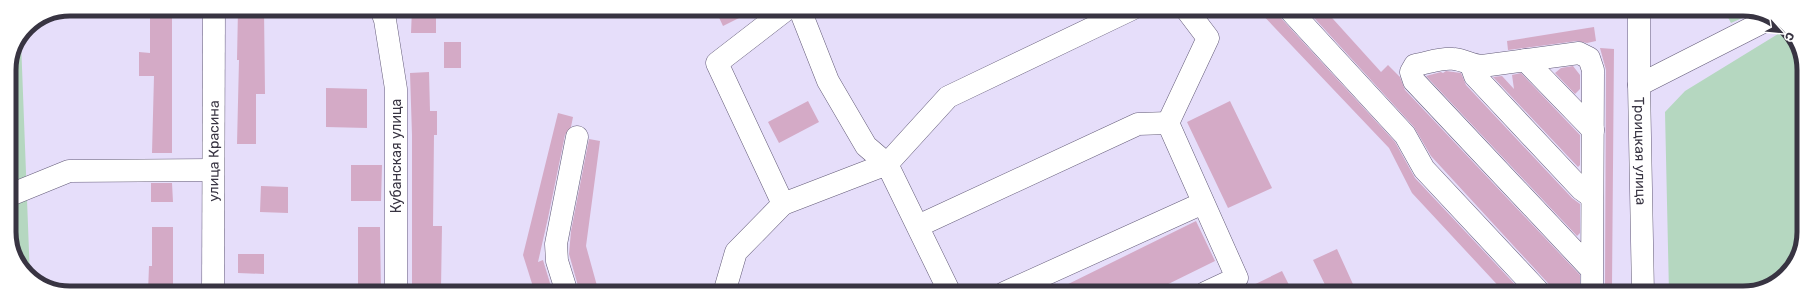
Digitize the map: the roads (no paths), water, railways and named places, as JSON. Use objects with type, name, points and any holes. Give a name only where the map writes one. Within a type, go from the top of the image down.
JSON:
[{"type":"street","name":"улица Красина","points":[[213,286],[214,16]]},
{"type":"street","name":"Кубанская улица","points":[[380,16],[396,90],[396,286]]},
{"type":"street","points":[[778,16],[717,63],[782,204]]},
{"type":"street","points":[[802,16],[828,81],[866,146],[887,164],[947,286]]},
{"type":"street","points":[[726,286],[736,252],[782,204],[887,164],[948,97],[1117,16]]},
{"type":"street","points":[[1191,16],[1208,38],[1168,123],[1237,278],[1220,286]]},
{"type":"street","points":[[1295,16],[1405,135],[1424,169],[1533,286]]},
{"type":"street","name":"Троицкая улица","points":[[1638,286],[1639,16]]},
{"type":"street","points":[[1639,85],[1765,21]]},
{"type":"street","points":[[1592,270],[1414,81],[1411,72],[1415,65],[1448,58],[1456,59],[1471,65],[1482,66],[1579,53],[1588,58],[1593,70],[1592,286]]},
{"type":"street","points":[[1525,60],[1593,130]]},
{"type":"street","points":[[1471,65],[1475,76],[1581,189],[1592,197]]},
{"type":"street","points":[[918,226],[1138,124],[1168,123]]},
{"type":"street","points":[[565,286],[557,261],[556,244],[577,137]]},
{"type":"street","points":[[16,193],[68,171],[214,170]]},
{"type":"street","points":[[1019,286],[1203,203]]}]
